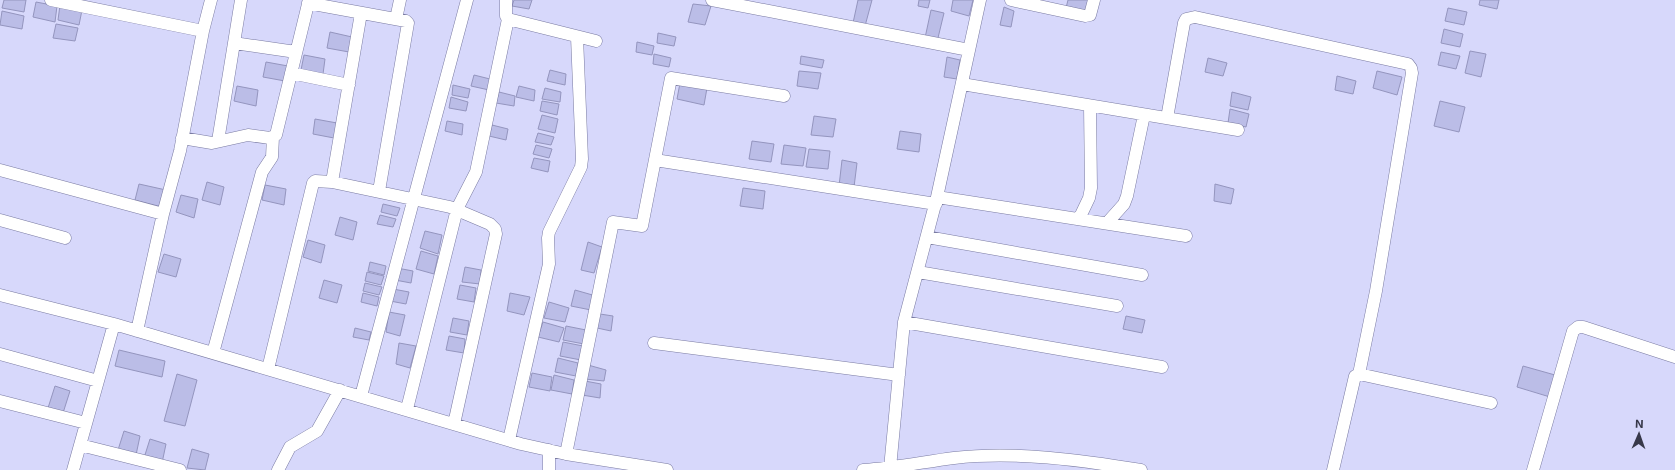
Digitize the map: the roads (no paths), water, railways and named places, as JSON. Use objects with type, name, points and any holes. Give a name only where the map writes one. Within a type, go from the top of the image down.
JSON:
[{"type":"street","points":[[51,0],[203,31]]},
{"type":"street","points":[[137,330],[182,138],[203,31],[211,0]]},
{"type":"street","points":[[218,141],[241,0]]},
{"type":"street","points":[[396,19],[400,0]]},
{"type":"street","points":[[361,396],[467,0]]},
{"type":"street","points":[[407,410],[457,209],[476,172],[508,19],[506,16],[506,0]]},
{"type":"street","points":[[712,0],[970,50]]},
{"type":"street","points":[[890,468],[904,322],[936,200],[980,0]]},
{"type":"street","points":[[1011,0],[1037,3],[1085,16],[1090,15],[1094,0]]},
{"type":"street","points":[[213,353],[262,172],[272,157],[273,137],[276,135],[308,1],[406,21],[408,23],[409,27],[379,191]]},
{"type":"street","points":[[332,182],[361,13]]},
{"type":"street","points":[[1167,118],[1184,23],[1186,19],[1190,17],[1203,18],[1408,64],[1411,68],[1412,73],[1376,291],[1359,374],[1355,376],[1354,379],[1333,470]]},
{"type":"street","points":[[508,19],[596,41]]},
{"type":"street","points":[[509,440],[549,264],[549,232],[581,167],[582,159],[577,37]]},
{"type":"street","points":[[234,43],[296,52]]},
{"type":"street","points":[[291,73],[348,85]]},
{"type":"street","points":[[566,454],[613,222],[642,226],[671,78],[784,96]]},
{"type":"street","points":[[962,84],[1238,130]]},
{"type":"street","points":[[1079,219],[1089,198],[1091,188],[1090,106]]},
{"type":"street","points":[[1107,223],[1124,204],[1127,196],[1144,114]]},
{"type":"street","points":[[182,138],[208,143],[248,135],[273,137]]},
{"type":"street","points":[[655,160],[1107,223],[1186,236]]},
{"type":"street","points":[[0,170],[163,214]]},
{"type":"street","points":[[268,369],[313,183],[315,181],[319,180],[332,182],[379,191],[457,209],[490,224],[495,229],[496,234],[454,424]]},
{"type":"street","points":[[0,220],[65,238]]},
{"type":"street","points":[[927,237],[1142,275]]},
{"type":"street","points":[[918,272],[1117,306]]},
{"type":"street","points":[[0,295],[137,330],[509,440],[566,454],[667,470]]},
{"type":"street","points":[[904,322],[1162,366]]},
{"type":"street","points":[[73,470],[114,324]]},
{"type":"street","points":[[1533,470],[1572,331],[1578,327],[1583,327],[1675,356]]},
{"type":"street","points":[[654,343],[899,375]]},
{"type":"street","points":[[0,354],[98,381]]},
{"type":"street","points":[[1359,374],[1490,403]]},
{"type":"street","points":[[278,470],[290,447],[316,431],[340,390]]},
{"type":"street","points":[[0,401],[86,423]]},
{"type":"street","points":[[80,445],[180,470]]},
{"type":"street","points":[[549,450],[549,470]]},
{"type":"street","points":[[863,470],[890,468],[954,458],[992,456],[1100,463],[1141,470]]}]
